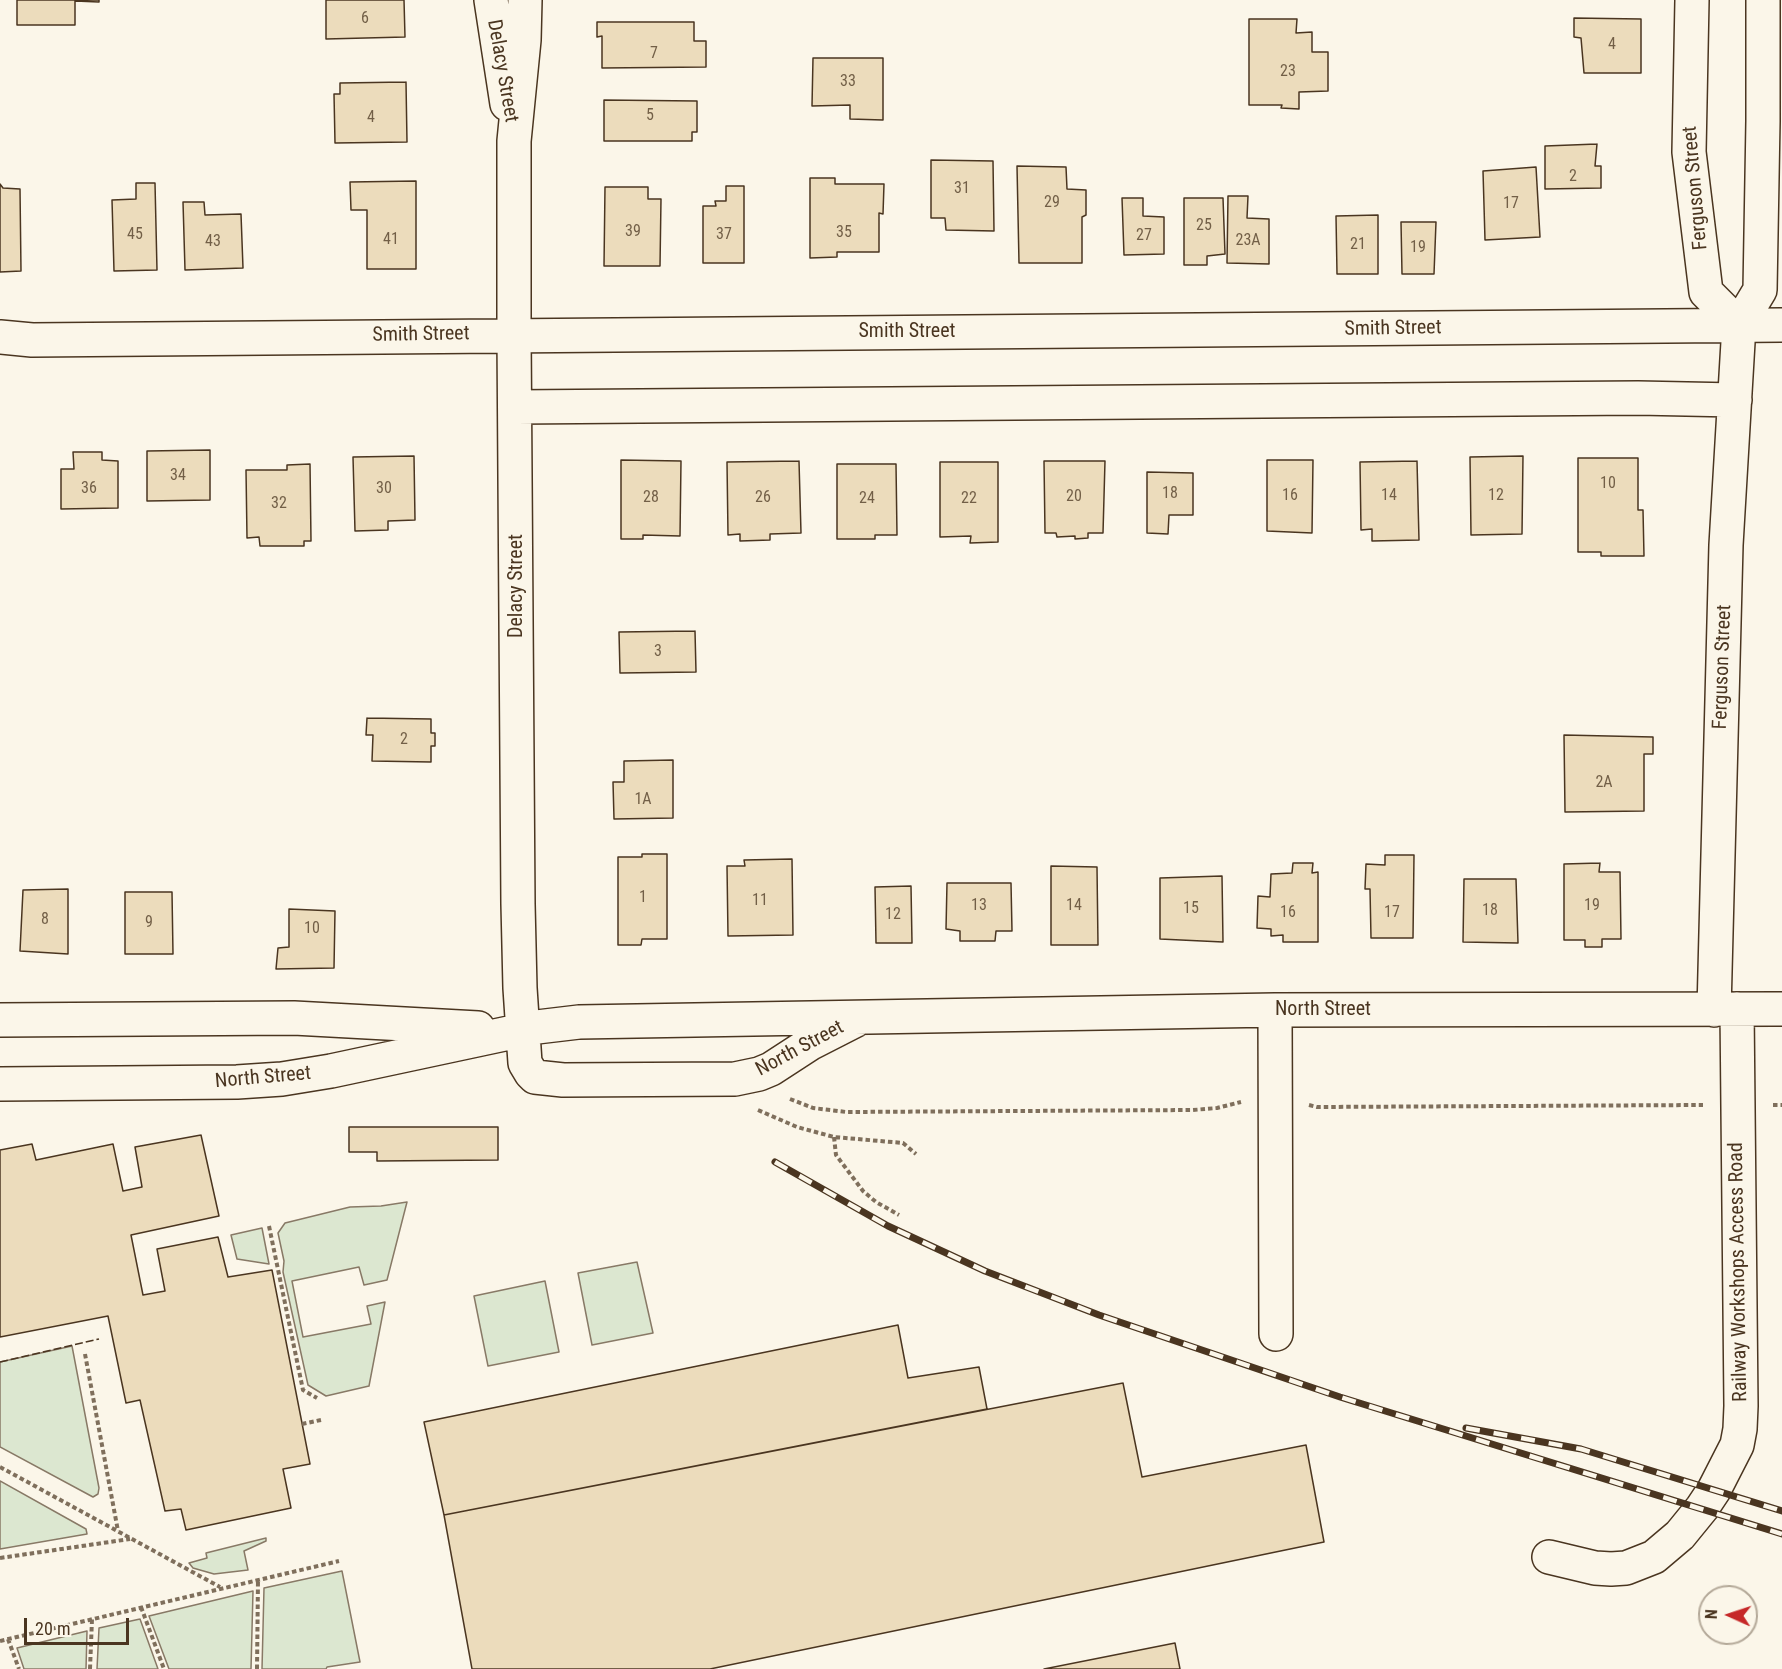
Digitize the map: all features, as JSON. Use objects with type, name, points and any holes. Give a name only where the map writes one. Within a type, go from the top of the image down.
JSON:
[{"type":"street","name":"Delacy Street","points":[[491,0],[514,141]]},
{"type":"street","name":"Delacy Street","points":[[522,1030],[518,904],[514,141],[524,40],[525,0]]},
{"type":"street","name":"Ferguson Street","points":[[1692,0],[1689,152],[1706,292],[1739,326]]},
{"type":"street","name":"Ferguson Street","points":[[1726,1009],[1726,557],[1739,326],[1760,290],[1763,0]]},
{"type":"street","name":"Smith Street","points":[[0,337],[32,340],[514,334],[1782,325]]},
{"type":"street","name":"Smith Street","points":[[0,348],[32,340]]},
{"type":"street","points":[[516,407],[1626,398],[1735,400]]},
{"type":"street","name":"Railway Workshops Access Road","points":[[1549,1557],[1595,1568],[1626,1568],[1654,1557],[1680,1535],[1714,1490],[1737,1445],[1741,1420],[1726,1009]]},
{"type":"street","name":"North Street","points":[[0,1084],[237,1082],[282,1079],[331,1071],[522,1030],[579,1022],[1275,1010],[1782,1009]]},
{"type":"street","points":[[1275,1010],[1276,1335]]},
{"type":"street","name":"North Street","points":[[522,1030],[525,1063],[531,1073],[541,1078],[584,1081],[735,1079],[753,1076],[771,1069],[828,1034],[863,1017]]},
{"type":"street","name":"North Street","points":[[0,1020],[294,1018],[522,1030]]},
{"type":"path","points":[[781,1095],[813,1108],[846,1112],[1193,1110],[1235,1104],[1250,1098]]},
{"type":"path","points":[[1305,1103],[1317,1107],[1704,1105]]},
{"type":"path","points":[[751,1107],[797,1127],[834,1137],[903,1143],[916,1154]]},
{"type":"path","points":[[834,1137],[836,1155],[863,1191],[876,1202],[899,1215]]},
{"type":"path","points":[[269,1226],[303,1390],[317,1398]]},
{"type":"path","points":[[85,1354],[118,1532]]},
{"type":"path","points":[[302,1424],[321,1420]]},
{"type":"path","points":[[0,1467],[221,1588]]},
{"type":"path","points":[[0,1558],[131,1539]]},
{"type":"path","points":[[0,1641],[339,1561]]},
{"type":"path","points":[[257,1669],[258,1580]]},
{"type":"path","points":[[141,1607],[164,1669]]},
{"type":"path","points":[[90,1669],[92,1619]]},
{"type":"path","points":[[8,1639],[19,1669]]},
{"type":"green space","points":[[407,1202],[387,1280],[364,1285],[359,1267],[292,1281],[303,1337],[371,1324],[367,1306],[385,1302],[369,1386],[326,1396],[308,1385],[283,1272],[284,1261],[278,1233],[285,1223],[350,1207]]},
{"type":"green space","points":[[262,1228],[269,1264],[237,1259],[231,1235]]},
{"type":"green space","points":[[637,1262],[653,1333],[592,1345],[578,1273]]},
{"type":"green space","points":[[545,1281],[559,1352],[488,1366],[474,1296]]},
{"type":"green space","points":[[72,1346],[99,1488],[98,1494],[93,1497],[0,1447],[0,1362]]},
{"type":"green space","points":[[0,1481],[86,1529],[87,1534],[0,1549]]},
{"type":"green space","points":[[266,1538],[266,1541],[244,1551],[248,1570],[214,1574],[193,1568],[189,1563],[207,1558],[206,1553]]},
{"type":"green space","points":[[342,1571],[360,1662],[326,1669],[262,1669],[264,1588]]},
{"type":"green space","points":[[253,1591],[251,1669],[169,1669],[149,1616]]},
{"type":"green space","points":[[140,1619],[158,1669],[97,1669],[99,1628]]},
{"type":"green space","points":[[87,1631],[86,1669],[24,1669],[17,1648]]},
{"type":"building","points":[[17,0],[99,0],[99,2],[75,1],[75,25],[17,25]]},
{"type":"building","points":[[326,0],[404,0],[405,37],[326,39]]},
{"type":"building","points":[[1574,18],[1641,19],[1641,73],[1584,73],[1581,38],[1574,37]]},
{"type":"building","points":[[1249,19],[1297,19],[1296,33],[1312,32],[1312,52],[1328,52],[1328,91],[1299,92],[1299,109],[1281,108],[1282,105],[1249,105]]},
{"type":"building","points":[[597,22],[694,22],[694,41],[706,41],[706,67],[602,68],[602,36],[597,37]]},
{"type":"building","points":[[813,58],[883,58],[883,120],[850,119],[850,105],[812,106]]},
{"type":"building","points":[[406,82],[407,142],[335,143],[334,94],[340,94],[340,83]]},
{"type":"building","points":[[604,100],[697,101],[697,132],[692,132],[692,141],[604,141]]},
{"type":"building","points":[[1597,144],[1595,166],[1601,166],[1601,188],[1545,189],[1545,146]]},
{"type":"building","points":[[931,160],[993,161],[994,231],[946,230],[945,218],[931,218]]},
{"type":"building","points":[[1017,166],[1066,167],[1067,189],[1086,190],[1086,215],[1082,217],[1082,263],[1019,263]]},
{"type":"building","points":[[1536,167],[1540,237],[1485,240],[1483,171]]},
{"type":"building","points":[[810,178],[835,178],[835,184],[884,184],[883,214],[879,213],[879,252],[837,252],[837,257],[810,258]]},
{"type":"building","points":[[416,181],[416,269],[367,269],[367,210],[351,210],[350,182]]},
{"type":"building","points":[[136,183],[155,183],[157,270],[114,271],[112,200],[136,199]]},
{"type":"building","points":[[0,184],[3,188],[20,189],[21,271],[0,272]]},
{"type":"building","points":[[726,186],[744,186],[744,263],[703,263],[703,206],[716,206],[715,201],[726,201]]},
{"type":"building","points":[[605,187],[648,187],[648,199],[661,199],[660,266],[604,266]]},
{"type":"building","points":[[1228,196],[1248,196],[1247,218],[1269,219],[1269,264],[1227,263]]},
{"type":"building","points":[[1122,198],[1143,198],[1143,216],[1164,217],[1164,254],[1124,255]]},
{"type":"building","points":[[1184,198],[1223,198],[1225,254],[1207,256],[1207,265],[1184,265]]},
{"type":"building","points":[[183,202],[204,202],[205,215],[241,214],[243,268],[185,270]]},
{"type":"building","points":[[1378,215],[1378,274],[1337,274],[1336,216]]},
{"type":"building","points":[[1401,222],[1436,222],[1434,274],[1402,274]]},
{"type":"building","points":[[210,450],[210,500],[147,501],[147,451]]},
{"type":"building","points":[[73,452],[102,452],[102,460],[118,461],[118,508],[61,509],[61,469],[74,469]]},
{"type":"building","points":[[414,456],[415,520],[388,521],[388,530],[355,531],[353,457]]},
{"type":"building","points":[[1523,456],[1522,534],[1471,535],[1470,457]]},
{"type":"building","points":[[1578,458],[1638,458],[1638,510],[1643,510],[1644,556],[1601,556],[1601,552],[1578,552]]},
{"type":"building","points":[[621,460],[681,461],[680,536],[643,535],[643,539],[621,539]]},
{"type":"building","points":[[1267,460],[1313,460],[1312,533],[1267,531]]},
{"type":"building","points":[[799,461],[801,533],[770,534],[770,540],[740,541],[740,534],[728,535],[727,462]]},
{"type":"building","points":[[1044,461],[1105,461],[1103,533],[1088,533],[1088,538],[1075,539],[1075,536],[1057,537],[1056,533],[1045,533]]},
{"type":"building","points":[[1417,461],[1419,540],[1372,541],[1372,529],[1361,530],[1360,462]]},
{"type":"building","points":[[940,462],[998,462],[998,542],[970,543],[971,536],[940,537]]},
{"type":"building","points":[[310,464],[311,541],[304,541],[304,546],[260,546],[259,537],[247,538],[246,470],[287,470],[287,465]]},
{"type":"building","points":[[837,464],[896,464],[897,535],[875,535],[875,539],[837,539]]},
{"type":"building","points":[[1147,472],[1193,473],[1193,515],[1169,515],[1168,534],[1147,533]]},
{"type":"building","points":[[695,631],[696,672],[620,673],[619,632]]},
{"type":"building","points":[[367,718],[431,719],[431,733],[435,733],[435,746],[431,746],[431,762],[372,761],[373,735],[366,735]]},
{"type":"building","points":[[1564,735],[1653,737],[1653,754],[1644,754],[1644,811],[1565,812]]},
{"type":"building","points":[[673,760],[673,818],[614,819],[613,782],[624,782],[624,761]]},
{"type":"building","points":[[642,854],[667,854],[667,939],[642,939],[641,945],[618,945],[618,857],[642,857]]},
{"type":"building","points":[[1385,855],[1414,855],[1413,938],[1371,938],[1370,889],[1365,889],[1366,864],[1385,865]]},
{"type":"building","points":[[792,859],[793,935],[728,936],[727,866],[745,866],[744,860]]},
{"type":"building","points":[[1293,863],[1313,863],[1312,873],[1318,872],[1318,942],[1283,942],[1283,935],[1271,936],[1271,929],[1257,928],[1258,896],[1270,897],[1271,874],[1292,873]]},
{"type":"building","points":[[1600,863],[1599,872],[1620,872],[1621,939],[1602,939],[1602,947],[1585,947],[1585,940],[1564,940],[1564,864]]},
{"type":"building","points":[[1051,866],[1097,867],[1098,945],[1051,945]]},
{"type":"building","points":[[1222,876],[1223,942],[1160,939],[1160,878]]},
{"type":"building","points":[[1464,879],[1516,879],[1518,943],[1463,942]]},
{"type":"building","points":[[947,883],[1011,883],[1012,931],[996,931],[995,941],[960,941],[960,931],[946,929]]},
{"type":"building","points":[[911,886],[912,943],[876,943],[875,887]]},
{"type":"building","points":[[68,889],[68,954],[20,951],[23,890]]},
{"type":"building","points":[[125,892],[172,892],[173,954],[125,954]]},
{"type":"building","points":[[289,909],[335,911],[334,968],[276,969],[278,948],[289,947]]},
{"type":"building","points":[[349,1127],[498,1127],[498,1160],[377,1161],[377,1152],[349,1152]]},
{"type":"building","points":[[201,1135],[219,1216],[131,1235],[143,1295],[165,1291],[157,1249],[218,1237],[228,1277],[272,1270],[310,1464],[283,1469],[291,1508],[186,1530],[181,1509],[165,1511],[140,1400],[126,1403],[108,1316],[0,1337],[0,1150],[32,1144],[36,1160],[113,1144],[123,1191],[142,1187],[135,1147]]},
{"type":"building","points":[[898,1325],[908,1378],[979,1367],[987,1409],[444,1515],[424,1422]]},
{"type":"building","points":[[1123,1383],[1142,1477],[1306,1445],[1324,1542],[710,1669],[472,1669],[444,1515]]},
{"type":"building","points":[[1175,1643],[1180,1669],[1044,1669]]},
{"type":"railway","points":[[775,1162],[888,1226],[985,1271],[1099,1315],[1340,1397],[1782,1534]]},
{"type":"railway","points":[[1466,1428],[1581,1449],[1782,1511]]},
{"type":"fence","points":[[0,1362],[99,1339]]}]
